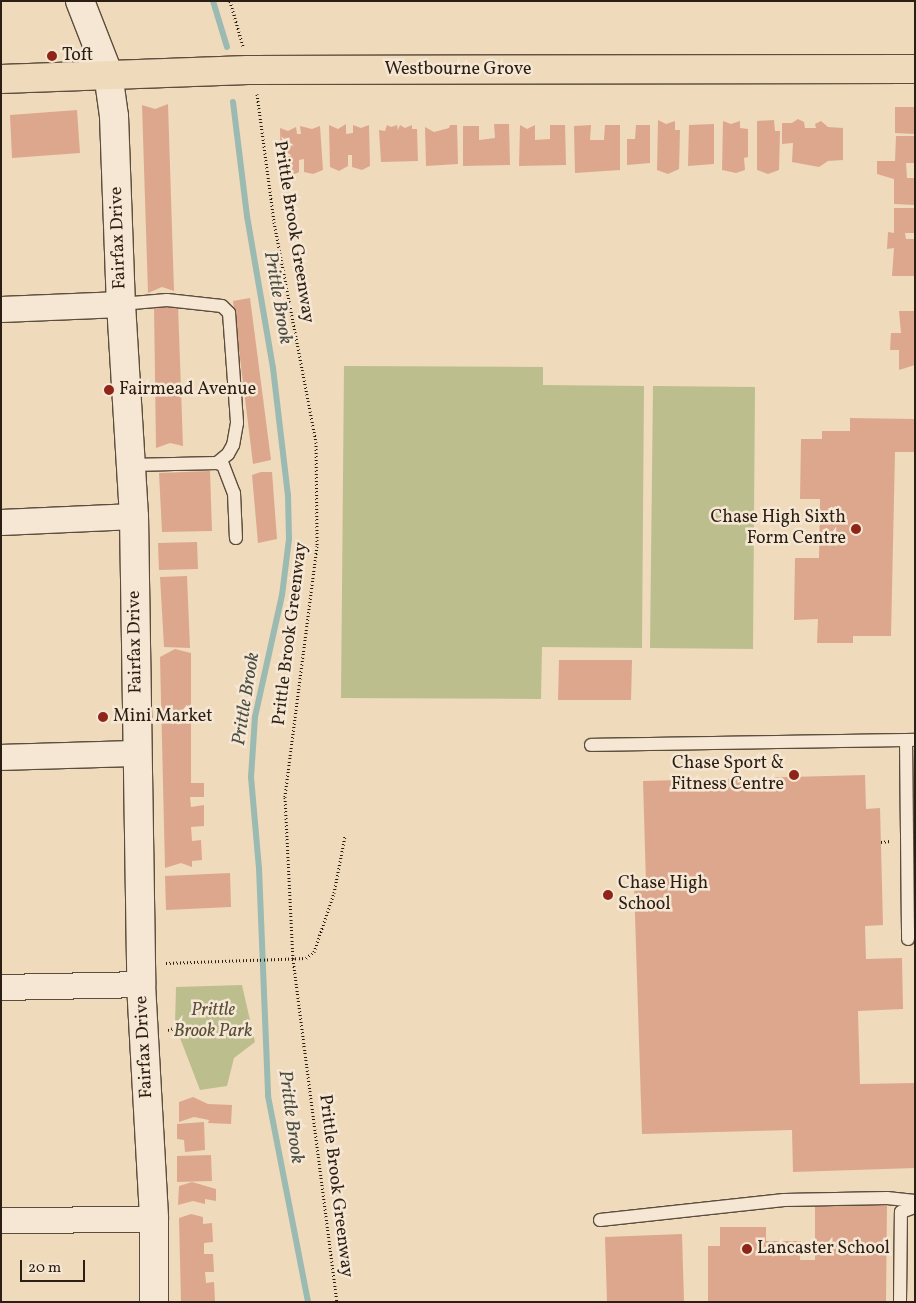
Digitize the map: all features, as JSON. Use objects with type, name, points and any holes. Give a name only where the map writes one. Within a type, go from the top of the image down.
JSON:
[{"type":"main road","name":"Westbourne Grove","points":[[1,79],[108,73],[235,71],[915,69]]},
{"type":"street","name":"Fairfax Drive","points":[[80,1],[108,73],[114,116],[121,304],[134,516],[138,753],[152,979],[154,1302]]},
{"type":"street","points":[[1,309],[121,304]]},
{"type":"street","points":[[1,522],[134,516]]},
{"type":"street","points":[[1,757],[138,753]]},
{"type":"street","points":[[1,986],[152,979]]},
{"type":"street","points":[[1,1220],[154,1219]]},
{"type":"lane","points":[[121,304],[167,300],[222,306],[229,313],[237,423],[233,444],[228,454],[217,463]]},
{"type":"lane","points":[[131,465],[217,463],[222,465],[231,483],[236,538]]},
{"type":"lane","points":[[591,745],[910,740],[908,939]]},
{"type":"lane","points":[[600,1220],[792,1200],[887,1198],[915,1201]]},
{"type":"lane","points":[[900,1302],[901,1212],[915,1206]]},
{"type":"path","points":[[230,1],[244,53],[234,54],[235,71]]},
{"type":"path","name":"Prittle Brook Greenway","points":[[235,71],[236,89],[256,90],[274,222],[316,442],[317,546],[285,797],[293,959],[337,1302]]},
{"type":"path","points":[[152,979],[163,963],[306,958],[314,952],[334,893],[345,836]]},
{"type":"path","points":[[164,1022],[164,1031],[177,1027]]},
{"type":"green space","points":[[344,366],[543,367],[543,385],[644,386],[642,648],[542,647],[541,699],[341,698]]},
{"type":"green space","points":[[653,386],[755,387],[753,649],[650,648]]},
{"type":"green space","name":"Prittle Brook Park","points":[[242,985],[255,1042],[234,1058],[227,1086],[200,1090],[175,1025],[176,987]]},
{"type":"building","points":[[168,104],[174,291],[162,287],[148,293],[142,105],[155,109]]},
{"type":"building","points":[[895,107],[915,107],[915,134],[895,133]]},
{"type":"building","points":[[77,110],[80,153],[12,158],[10,115]]},
{"type":"building","points":[[798,119],[804,122],[805,128],[816,128],[815,124],[821,121],[828,127],[843,128],[843,160],[828,161],[819,167],[792,162],[793,143],[782,144],[782,123],[792,123]]},
{"type":"building","points":[[658,120],[666,124],[675,121],[675,130],[680,130],[679,169],[668,174],[657,170]]},
{"type":"building","points":[[774,120],[775,131],[780,131],[779,170],[768,174],[757,170],[757,121]]},
{"type":"building","points":[[723,121],[731,124],[740,121],[740,128],[748,129],[748,157],[744,158],[745,170],[736,173],[722,170]]},
{"type":"building","points":[[346,124],[346,134],[353,133],[353,125],[361,128],[369,125],[370,166],[362,170],[352,167],[352,155],[348,155],[348,166],[339,171],[330,167],[329,125],[338,129]]},
{"type":"building","points":[[494,124],[509,124],[510,165],[463,166],[463,126],[479,126],[479,140],[495,138]]},
{"type":"building","points":[[714,124],[714,164],[688,166],[689,125]]},
{"type":"building","points":[[387,125],[391,127],[397,125],[398,130],[400,125],[405,128],[412,125],[412,129],[417,129],[418,161],[381,162],[379,130],[385,131]]},
{"type":"building","points":[[450,125],[457,125],[458,164],[426,166],[425,127],[434,132],[449,128]]},
{"type":"building","points":[[520,125],[527,129],[535,125],[535,140],[550,139],[550,125],[565,125],[566,165],[519,166]]},
{"type":"building","points":[[591,125],[590,140],[604,140],[605,125],[620,125],[620,170],[575,173],[574,126]]},
{"type":"building","points":[[636,125],[650,125],[650,163],[627,165],[627,139],[635,139]]},
{"type":"building","points":[[300,126],[312,129],[320,126],[323,170],[313,174],[304,172],[304,159],[299,160],[299,172],[291,176],[281,173],[280,128],[288,131],[296,127],[297,134],[301,134]]},
{"type":"building","points":[[896,136],[915,136],[915,163],[906,163],[907,178],[915,178],[915,205],[894,204],[894,179],[877,174],[877,161],[895,161]]},
{"type":"building","points":[[894,208],[915,208],[915,233],[905,233],[906,239],[915,239],[915,276],[892,276],[894,248],[887,249],[888,232],[894,233]]},
{"type":"building","points":[[250,298],[271,460],[253,464],[233,301]]},
{"type":"building","points":[[178,305],[183,446],[170,443],[156,448],[154,306]]},
{"type":"building","points":[[899,311],[915,311],[915,365],[899,370],[899,350],[890,350],[891,333],[901,333]]},
{"type":"building","name":"Chase High Sixth Form Centre","points":[[850,418],[915,419],[915,452],[895,452],[891,636],[853,636],[853,643],[817,643],[818,619],[794,620],[795,558],[819,558],[820,499],[800,499],[801,439],[822,439],[822,431],[850,431]]},
{"type":"building","points":[[210,471],[212,531],[162,532],[159,473]]},
{"type":"building","points":[[261,472],[272,472],[277,539],[258,543],[252,475]]},
{"type":"building","points":[[197,542],[198,569],[159,570],[158,543]]},
{"type":"building","points":[[187,576],[190,648],[164,647],[160,577]]},
{"type":"building","points":[[175,649],[191,653],[191,783],[204,783],[204,797],[190,797],[191,807],[204,805],[204,826],[191,827],[192,841],[201,840],[202,860],[192,861],[192,867],[181,863],[165,868],[160,657]]},
{"type":"building","points":[[559,660],[632,660],[631,700],[558,700]]},
{"type":"building","points":[[865,775],[866,809],[880,808],[883,925],[865,926],[866,959],[902,958],[903,1009],[858,1011],[860,1084],[915,1083],[915,1168],[793,1172],[792,1130],[642,1134],[634,884],[646,884],[643,781]]},
{"type":"building","points":[[230,873],[231,907],[166,910],[165,876]]},
{"type":"building","points":[[193,1097],[208,1104],[232,1105],[231,1124],[208,1123],[209,1120],[194,1117],[179,1122],[179,1102]]},
{"type":"building","points":[[204,1122],[205,1150],[185,1152],[184,1140],[177,1139],[177,1124]]},
{"type":"building","points":[[211,1155],[212,1181],[177,1182],[177,1156]]},
{"type":"building","points":[[192,1182],[216,1189],[216,1201],[205,1199],[205,1204],[193,1201],[178,1205],[179,1186]]},
{"type":"building","points":[[815,1202],[887,1202],[886,1302],[708,1302],[708,1246],[720,1246],[720,1227],[766,1227],[766,1241],[801,1241],[800,1260],[815,1260]]},
{"type":"building","points":[[191,1214],[203,1217],[203,1224],[212,1223],[213,1242],[204,1243],[204,1254],[213,1254],[214,1272],[205,1272],[206,1283],[214,1282],[215,1301],[181,1302],[179,1218]]},
{"type":"building","points":[[682,1234],[684,1302],[607,1302],[605,1237]]},
{"type":"waterway","name":"Prittle Brook","points":[[213,1],[227,47]]},
{"type":"waterway","name":"Prittle Brook","points":[[233,102],[247,216],[273,368],[288,495],[289,539],[282,595],[255,717],[251,777],[259,868],[268,1096],[308,1302]]},
{"type":"place","name":"Toft","points":[[52,56]]},
{"type":"place","name":"Fairmead Avenue","points":[[109,390]]},
{"type":"place","name":"Chase High Sixth Form Centre","points":[[856,529]]},
{"type":"place","name":"Mini Market","points":[[103,717]]},
{"type":"place","name":"Chase Sport & Fitness Centre","points":[[794,775]]},
{"type":"place","name":"Chase High School","points":[[608,895]]},
{"type":"place","name":"Lancaster School","points":[[747,1249]]}]
